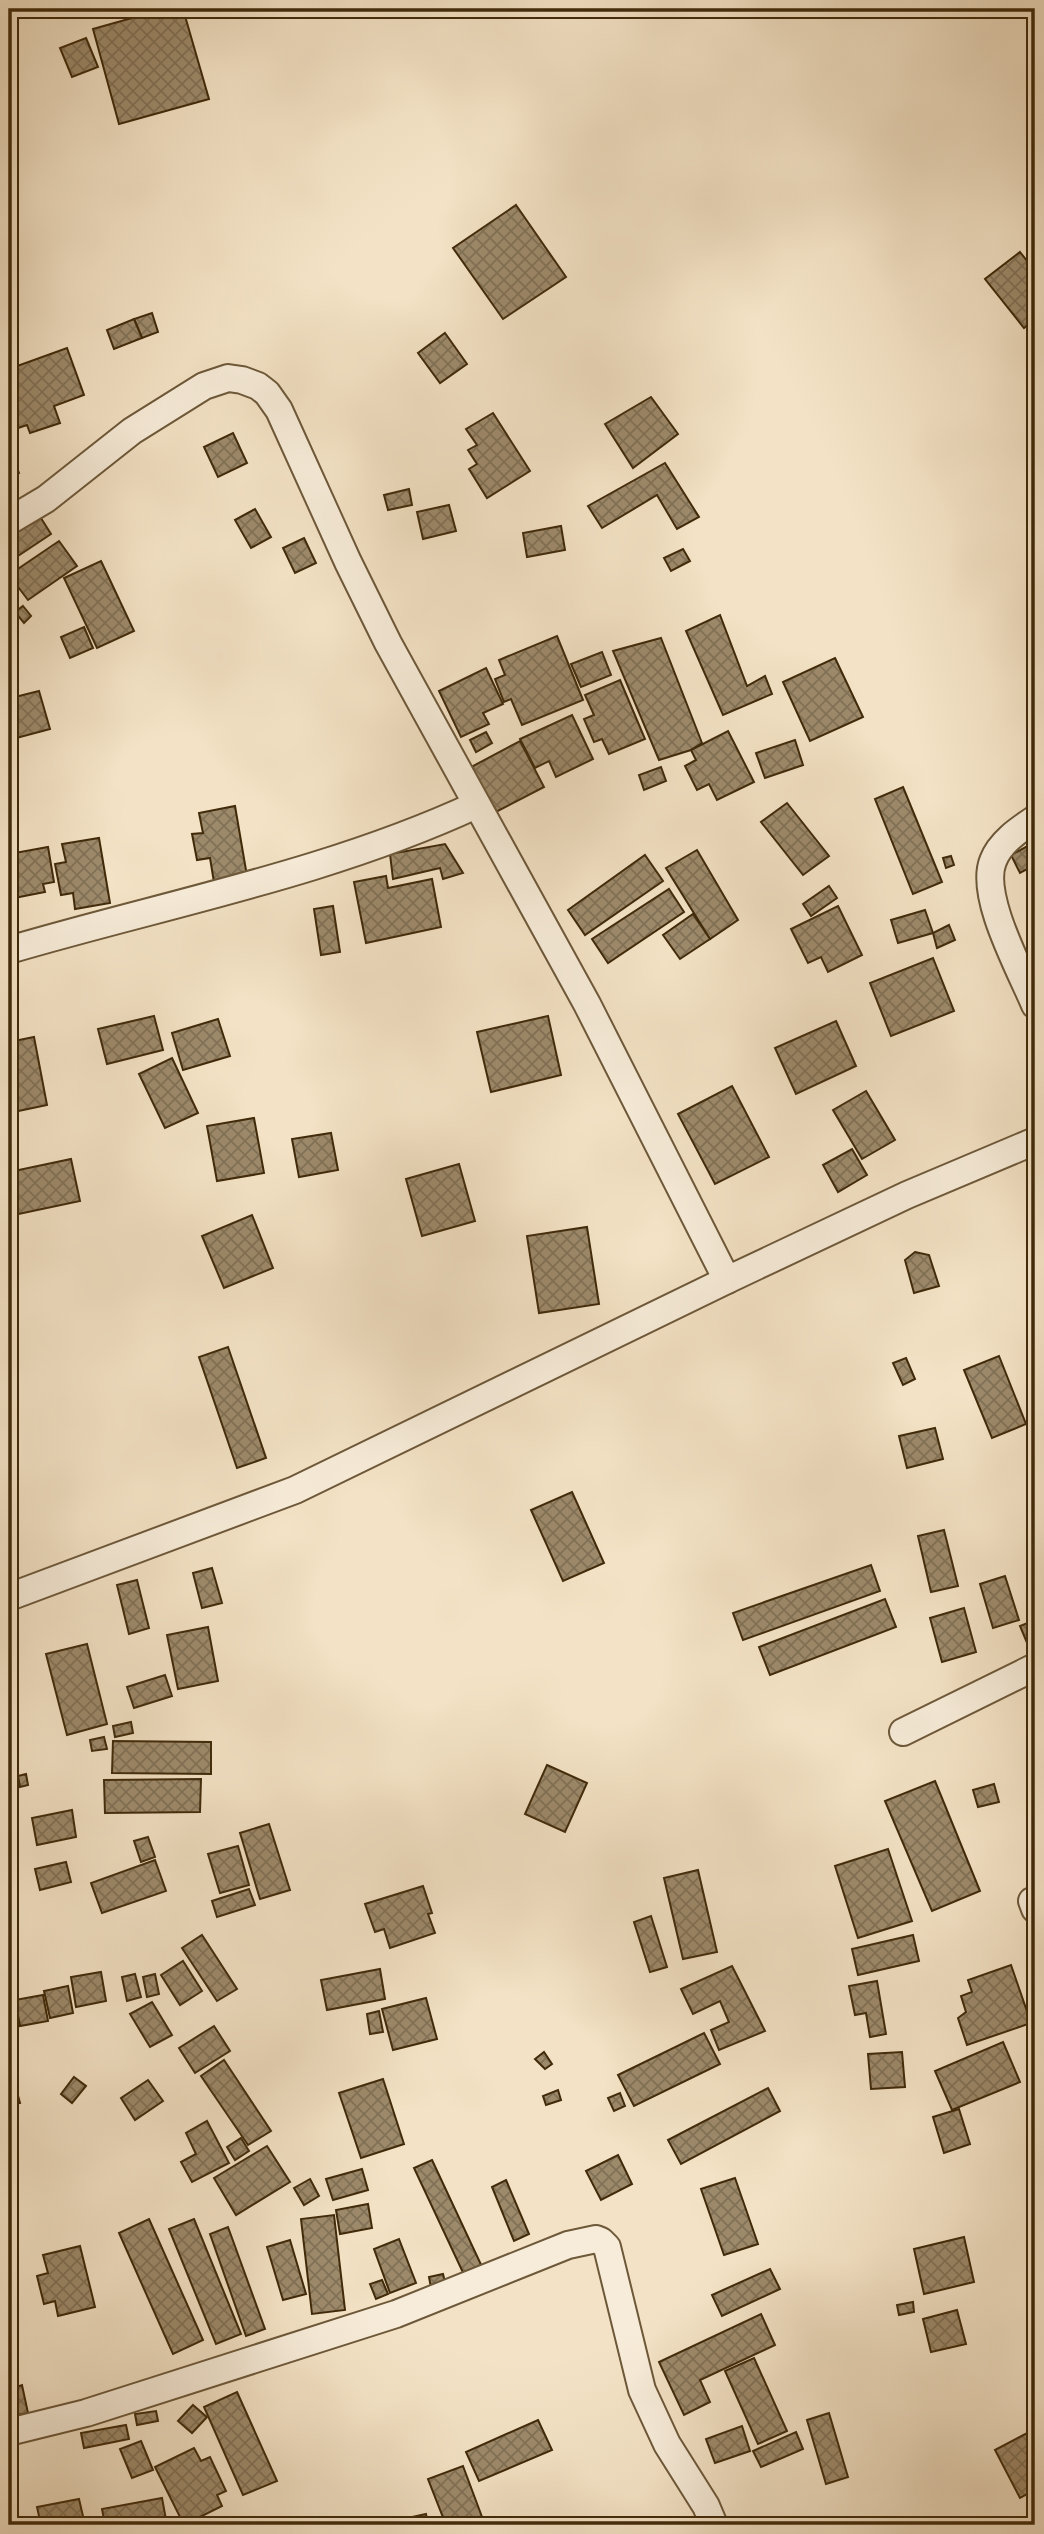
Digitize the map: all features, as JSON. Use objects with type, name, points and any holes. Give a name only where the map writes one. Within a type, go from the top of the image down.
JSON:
[{"type":"street","points":[[9,521],[46,499],[132,431],[204,386],[228,378],[258,386],[267,393],[279,410],[354,574],[476,805],[587,1004],[727,1280]]},
{"type":"street","points":[[9,950],[346,857],[476,805]]},
{"type":"street","points":[[1035,819],[1011,836],[993,861],[990,876],[1001,925],[1035,1005]]},
{"type":"street","points":[[9,1597],[295,1490],[727,1280],[907,1195],[1035,1140]]},
{"type":"street","points":[[903,1732],[1035,1667]]},
{"type":"street","points":[[9,2432],[86,2413],[396,2314],[536,2256],[596,2239],[607,2247],[642,2390],[667,2444],[706,2506],[714,2525]]},
{"type":"building","points":[[164,9],[183,9],[209,99],[119,124],[93,29]]},
{"type":"building","points":[[86,38],[98,67],[72,77],[60,48]]},
{"type":"building","points":[[516,205],[566,277],[503,319],[453,248]]},
{"type":"building","points":[[1020,252],[1035,271],[1035,319],[1024,328],[985,279]]},
{"type":"building","points":[[152,313],[158,332],[142,338],[134,319]]},
{"type":"building","points":[[134,319],[142,338],[114,349],[107,330]]},
{"type":"building","points":[[445,333],[467,364],[440,383],[418,353]]},
{"type":"building","points":[[67,348],[84,395],[54,406],[60,423],[30,433],[27,425],[9,431],[9,369]]},
{"type":"building","points":[[651,397],[678,434],[633,468],[605,424]]},
{"type":"building","points":[[493,413],[530,471],[487,498],[469,469],[477,464],[468,450],[477,445],[466,429]]},
{"type":"building","points":[[233,433],[247,463],[218,477],[204,447]]},
{"type":"building","points":[[9,449],[19,473],[9,478]]},
{"type":"building","points":[[665,463],[699,517],[677,529],[657,495],[602,528],[588,506]]},
{"type":"building","points":[[409,489],[412,505],[388,510],[384,495]]},
{"type":"building","points":[[449,505],[456,531],[423,539],[417,512]]},
{"type":"building","points":[[255,509],[271,537],[251,548],[235,520]]},
{"type":"building","points":[[39,515],[51,534],[9,562],[9,535]]},
{"type":"building","points":[[561,526],[565,550],[527,557],[523,533]]},
{"type":"building","points":[[304,538],[316,563],[295,573],[283,548]]},
{"type":"building","points":[[59,541],[77,566],[28,600],[9,575]]},
{"type":"building","points":[[683,549],[690,561],[671,571],[664,558]]},
{"type":"building","points":[[101,561],[134,631],[97,648],[64,578]]},
{"type":"building","points":[[23,606],[31,616],[24,623],[15,612]]},
{"type":"building","points":[[720,615],[747,686],[765,676],[772,694],[723,715],[686,631]]},
{"type":"building","points":[[84,627],[93,648],[70,658],[61,637]]},
{"type":"building","points":[[557,636],[583,700],[522,725],[511,699],[504,702],[495,679],[505,675],[499,660]]},
{"type":"building","points":[[661,638],[702,743],[691,750],[659,760],[613,651]]},
{"type":"building","points":[[602,652],[611,675],[581,687],[571,664]]},
{"type":"building","points":[[835,658],[863,717],[810,741],[783,682]]},
{"type":"building","points":[[486,668],[503,704],[483,713],[489,724],[461,737],[439,691]]},
{"type":"building","points":[[620,680],[645,739],[609,754],[602,739],[594,742],[584,719],[594,715],[585,695]]},
{"type":"building","points":[[9,691],[11,698],[39,691],[50,729],[9,740]]},
{"type":"building","points":[[572,715],[593,759],[556,777],[549,761],[535,768],[520,739]]},
{"type":"building","points":[[728,731],[754,782],[717,800],[709,784],[697,790],[685,766],[696,760],[691,750]]},
{"type":"building","points":[[486,732],[492,743],[476,752],[470,740]]},
{"type":"building","points":[[795,740],[803,765],[765,778],[756,753]]},
{"type":"building","points":[[520,741],[544,787],[492,814],[460,773]]},
{"type":"building","points":[[661,767],[666,781],[644,790],[639,775]]},
{"type":"building","points":[[903,787],[942,882],[913,894],[875,799]]},
{"type":"building","points":[[9,798],[15,827],[9,829]]},
{"type":"building","points":[[787,803],[829,856],[803,875],[761,822]]},
{"type":"building","points":[[235,806],[247,876],[214,882],[210,858],[197,860],[192,834],[203,833],[199,813]]},
{"type":"building","points":[[99,838],[110,903],[75,909],[73,893],[61,895],[55,864],[66,862],[62,844]]},
{"type":"building","points":[[1035,842],[1035,865],[1020,873],[1011,855]]},
{"type":"building","points":[[445,844],[463,873],[443,879],[440,868],[393,879],[390,854]]},
{"type":"building","points":[[48,847],[54,882],[43,884],[45,892],[9,899],[9,854]]},
{"type":"building","points":[[697,850],[738,920],[710,939],[666,868]]},
{"type":"building","points":[[645,855],[663,881],[585,935],[568,910]]},
{"type":"building","points":[[951,856],[954,865],[946,868],[943,858]]},
{"type":"building","points":[[386,876],[388,888],[432,879],[441,927],[366,943],[354,882]]},
{"type":"building","points":[[829,886],[837,898],[811,916],[803,904]]},
{"type":"building","points":[[669,889],[684,912],[608,963],[592,939]]},
{"type":"building","points":[[333,906],[340,952],[321,955],[314,909]]},
{"type":"building","points":[[838,906],[862,955],[828,972],[821,957],[808,963],[791,929]]},
{"type":"building","points":[[925,910],[933,933],[898,943],[891,920]]},
{"type":"building","points":[[693,914],[710,939],[680,959],[663,935]]},
{"type":"building","points":[[949,925],[955,940],[937,948],[933,933]]},
{"type":"building","points":[[933,958],[954,1011],[891,1036],[870,983]]},
{"type":"building","points":[[154,1016],[163,1050],[107,1064],[98,1029]]},
{"type":"building","points":[[548,1016],[561,1075],[491,1092],[477,1032]]},
{"type":"building","points":[[218,1019],[230,1056],[183,1070],[172,1033]]},
{"type":"building","points":[[836,1021],[856,1066],[796,1094],[775,1048]]},
{"type":"building","points":[[34,1037],[47,1105],[9,1113],[9,1042]]},
{"type":"building","points":[[172,1058],[198,1113],[165,1128],[139,1074]]},
{"type":"building","points":[[732,1086],[769,1157],[715,1184],[678,1114]]},
{"type":"building","points":[[866,1091],[895,1140],[862,1159],[833,1110]]},
{"type":"building","points":[[254,1118],[264,1173],[217,1181],[207,1126]]},
{"type":"building","points":[[331,1133],[338,1170],[299,1177],[292,1139]]},
{"type":"building","points":[[852,1149],[867,1175],[838,1192],[823,1165]]},
{"type":"building","points":[[71,1159],[80,1201],[9,1216],[9,1172]]},
{"type":"building","points":[[459,1164],[475,1221],[422,1236],[406,1179]]},
{"type":"building","points":[[252,1215],[273,1268],[224,1288],[202,1236]]},
{"type":"building","points":[[587,1227],[599,1304],[539,1313],[527,1236]]},
{"type":"building","points":[[915,1252],[929,1255],[939,1286],[914,1293],[905,1260]]},
{"type":"building","points":[[228,1347],[266,1458],[237,1468],[199,1357]]},
{"type":"building","points":[[999,1356],[1026,1424],[992,1438],[964,1370]]},
{"type":"building","points":[[906,1358],[915,1379],[903,1385],[893,1363]]},
{"type":"building","points":[[935,1428],[943,1459],[907,1468],[899,1436]]},
{"type":"building","points":[[572,1492],[604,1563],[563,1581],[531,1510]]},
{"type":"building","points":[[944,1530],[958,1586],[931,1592],[918,1536]]},
{"type":"building","points":[[871,1565],[880,1591],[743,1640],[733,1613]]},
{"type":"building","points":[[212,1568],[222,1603],[202,1608],[193,1573]]},
{"type":"building","points":[[1005,1576],[1019,1620],[993,1628],[980,1584]]},
{"type":"building","points":[[137,1580],[149,1628],[129,1634],[117,1585]]},
{"type":"building","points":[[885,1599],[896,1627],[770,1675],[759,1647]]},
{"type":"building","points":[[964,1608],[976,1652],[942,1662],[930,1618]]},
{"type":"building","points":[[1035,1620],[1035,1648],[1030,1650],[1020,1626]]},
{"type":"building","points":[[208,1627],[218,1681],[178,1689],[167,1635]]},
{"type":"building","points":[[87,1644],[107,1724],[67,1735],[46,1654]]},
{"type":"building","points":[[165,1675],[172,1696],[134,1708],[127,1687]]},
{"type":"building","points":[[131,1722],[133,1733],[115,1737],[113,1726]]},
{"type":"building","points":[[9,1737],[17,1799],[9,1800]]},
{"type":"building","points":[[104,1737],[107,1749],[92,1751],[90,1740]]},
{"type":"building","points":[[113,1741],[211,1742],[211,1774],[112,1773]]},
{"type":"building","points":[[547,1765],[587,1783],[565,1832],[525,1814]]},
{"type":"building","points":[[26,1774],[28,1785],[20,1787],[18,1776]]},
{"type":"building","points":[[201,1779],[200,1812],[105,1813],[104,1780]]},
{"type":"building","points":[[935,1781],[980,1891],[932,1911],[885,1801]]},
{"type":"building","points":[[994,1784],[999,1802],[978,1807],[973,1790]]},
{"type":"building","points":[[72,1810],[76,1837],[37,1845],[32,1818]]},
{"type":"building","points":[[269,1824],[290,1890],[260,1899],[240,1833]]},
{"type":"building","points":[[148,1837],[155,1857],[141,1862],[134,1841]]},
{"type":"building","points":[[238,1846],[249,1885],[220,1893],[208,1854]]},
{"type":"building","points":[[888,1849],[912,1921],[858,1938],[835,1866]]},
{"type":"building","points":[[155,1860],[166,1891],[102,1913],[91,1883]]},
{"type":"building","points":[[66,1862],[71,1882],[40,1890],[35,1869]]},
{"type":"building","points":[[698,1870],[717,1952],[683,1959],[664,1878]]},
{"type":"building","points":[[423,1886],[435,1933],[390,1948],[384,1929],[375,1932],[365,1904]]},
{"type":"building","points":[[249,1889],[255,1905],[217,1917],[212,1901]]},
{"type":"building","points":[[651,1916],[667,1967],[650,1972],[634,1922]]},
{"type":"building","points":[[202,1935],[237,1989],[217,2001],[182,1948]]},
{"type":"building","points":[[913,1935],[919,1961],[858,1975],[852,1949]]},
{"type":"building","points":[[183,1961],[202,1991],[180,2005],[161,1975]]},
{"type":"building","points":[[1011,1965],[1031,2023],[967,2045],[958,2018],[966,2012],[961,1996],[972,1992],[968,1980]]},
{"type":"building","points":[[732,1966],[765,2031],[719,2050],[711,2030],[729,2022],[720,2001],[693,2014],[681,1989]]},
{"type":"building","points":[[380,1969],[385,1999],[327,2010],[321,1980]]},
{"type":"building","points":[[101,1972],[106,2001],[76,2007],[71,1977]]},
{"type":"building","points":[[135,1974],[141,1997],[127,2001],[122,1977]]},
{"type":"building","points":[[155,1974],[159,1994],[147,1997],[143,1977]]},
{"type":"building","points":[[877,1981],[886,2034],[870,2037],[866,2013],[855,2015],[849,1986]]},
{"type":"building","points":[[68,1986],[73,2013],[50,2018],[44,1991]]},
{"type":"building","points":[[43,1995],[48,2021],[20,2026],[15,2000]]},
{"type":"building","points":[[426,1998],[437,2039],[393,2050],[382,2009]]},
{"type":"building","points":[[152,2002],[172,2035],[150,2047],[130,2014]]},
{"type":"building","points":[[379,2011],[383,2032],[370,2034],[367,2014]]},
{"type":"building","points":[[214,2026],[230,2051],[195,2073],[179,2048]]},
{"type":"building","points":[[704,2033],[720,2064],[634,2106],[618,2075]]},
{"type":"building","points":[[1003,2042],[1020,2082],[952,2110],[935,2071]]},
{"type":"building","points":[[544,2052],[552,2064],[545,2069],[535,2059]]},
{"type":"building","points":[[902,2052],[905,2087],[871,2089],[868,2054]]},
{"type":"building","points":[[224,2060],[271,2131],[248,2145],[201,2076]]},
{"type":"building","points":[[9,2063],[20,2103],[9,2105]]},
{"type":"building","points":[[74,2077],[86,2086],[72,2103],[61,2094]]},
{"type":"building","points":[[383,2079],[404,2144],[361,2158],[339,2093]]},
{"type":"building","points":[[148,2080],[163,2101],[135,2120],[121,2098]]},
{"type":"building","points":[[768,2088],[780,2111],[681,2164],[668,2140]]},
{"type":"building","points":[[558,2090],[561,2100],[546,2105],[543,2096]]},
{"type":"building","points":[[620,2093],[625,2106],[614,2111],[608,2098]]},
{"type":"building","points":[[959,2109],[970,2144],[944,2153],[933,2117]]},
{"type":"building","points":[[207,2121],[229,2163],[192,2182],[181,2162],[196,2154],[186,2133]]},
{"type":"building","points":[[241,2138],[249,2151],[235,2160],[227,2147]]},
{"type":"building","points":[[267,2146],[290,2182],[236,2215],[214,2178]]},
{"type":"building","points":[[618,2155],[632,2184],[601,2200],[586,2171]]},
{"type":"building","points":[[432,2160],[484,2271],[466,2279],[414,2168]]},
{"type":"building","points":[[362,2169],[368,2190],[333,2200],[326,2179]]},
{"type":"building","points":[[735,2178],[758,2244],[724,2255],[701,2189]]},
{"type":"building","points":[[310,2179],[319,2196],[304,2205],[294,2188]]},
{"type":"building","points":[[506,2180],[529,2234],[514,2241],[492,2187]]},
{"type":"building","points":[[368,2204],[372,2228],[340,2234],[336,2210]]},
{"type":"building","points":[[334,2215],[345,2310],[312,2314],[301,2219]]},
{"type":"building","points":[[149,2219],[203,2340],[173,2354],[119,2233]]},
{"type":"building","points":[[194,2219],[241,2334],[216,2344],[169,2229]]},
{"type":"building","points":[[228,2227],[265,2329],[246,2336],[210,2234]]},
{"type":"building","points":[[964,2237],[974,2282],[924,2294],[914,2249]]},
{"type":"building","points":[[399,2239],[416,2283],[390,2293],[374,2249]]},
{"type":"building","points":[[290,2240],[306,2294],[283,2300],[267,2247]]},
{"type":"building","points":[[80,2246],[95,2307],[58,2316],[55,2301],[44,2304],[37,2276],[48,2273],[43,2255]]},
{"type":"building","points":[[770,2269],[780,2289],[722,2316],[712,2295]]},
{"type":"building","points":[[443,2274],[446,2286],[431,2288],[429,2277]]},
{"type":"building","points":[[382,2280],[388,2294],[376,2299],[370,2284]]},
{"type":"building","points":[[913,2302],[914,2312],[899,2315],[897,2305]]},
{"type":"building","points":[[957,2310],[966,2344],[931,2352],[923,2319]]},
{"type":"building","points":[[761,2314],[775,2345],[700,2380],[710,2402],[684,2415],[659,2362]]},
{"type":"building","points":[[754,2358],[787,2431],[758,2444],[725,2371]]},
{"type":"building","points":[[15,2379],[17,2387],[22,2385],[28,2413],[9,2417],[9,2380]]},
{"type":"building","points":[[237,2392],[277,2481],[243,2495],[204,2407]]},
{"type":"building","points":[[193,2405],[207,2417],[192,2433],[178,2421]]},
{"type":"building","points":[[156,2411],[158,2421],[137,2425],[135,2414]]},
{"type":"building","points":[[829,2413],[848,2477],[826,2484],[807,2420]]},
{"type":"building","points":[[538,2420],[552,2450],[479,2481],[466,2452]]},
{"type":"building","points":[[126,2425],[129,2439],[84,2448],[81,2433]]},
{"type":"building","points":[[742,2426],[750,2451],[715,2463],[706,2439]]},
{"type":"building","points":[[1035,2429],[1035,2490],[1020,2498],[995,2450]]},
{"type":"building","points":[[796,2432],[803,2449],[761,2467],[753,2451]]},
{"type":"building","points":[[141,2441],[153,2470],[132,2478],[120,2449]]},
{"type":"building","points":[[194,2448],[201,2461],[210,2457],[226,2491],[217,2495],[222,2506],[184,2525],[155,2467]]},
{"type":"building","points":[[463,2466],[485,2525],[446,2525],[428,2479]]},
{"type":"building","points":[[162,2498],[167,2525],[105,2525],[102,2509]]},
{"type":"building","points":[[79,2499],[85,2525],[41,2525],[37,2507]]},
{"type":"building","points":[[426,2514],[428,2525],[376,2525]]}]
